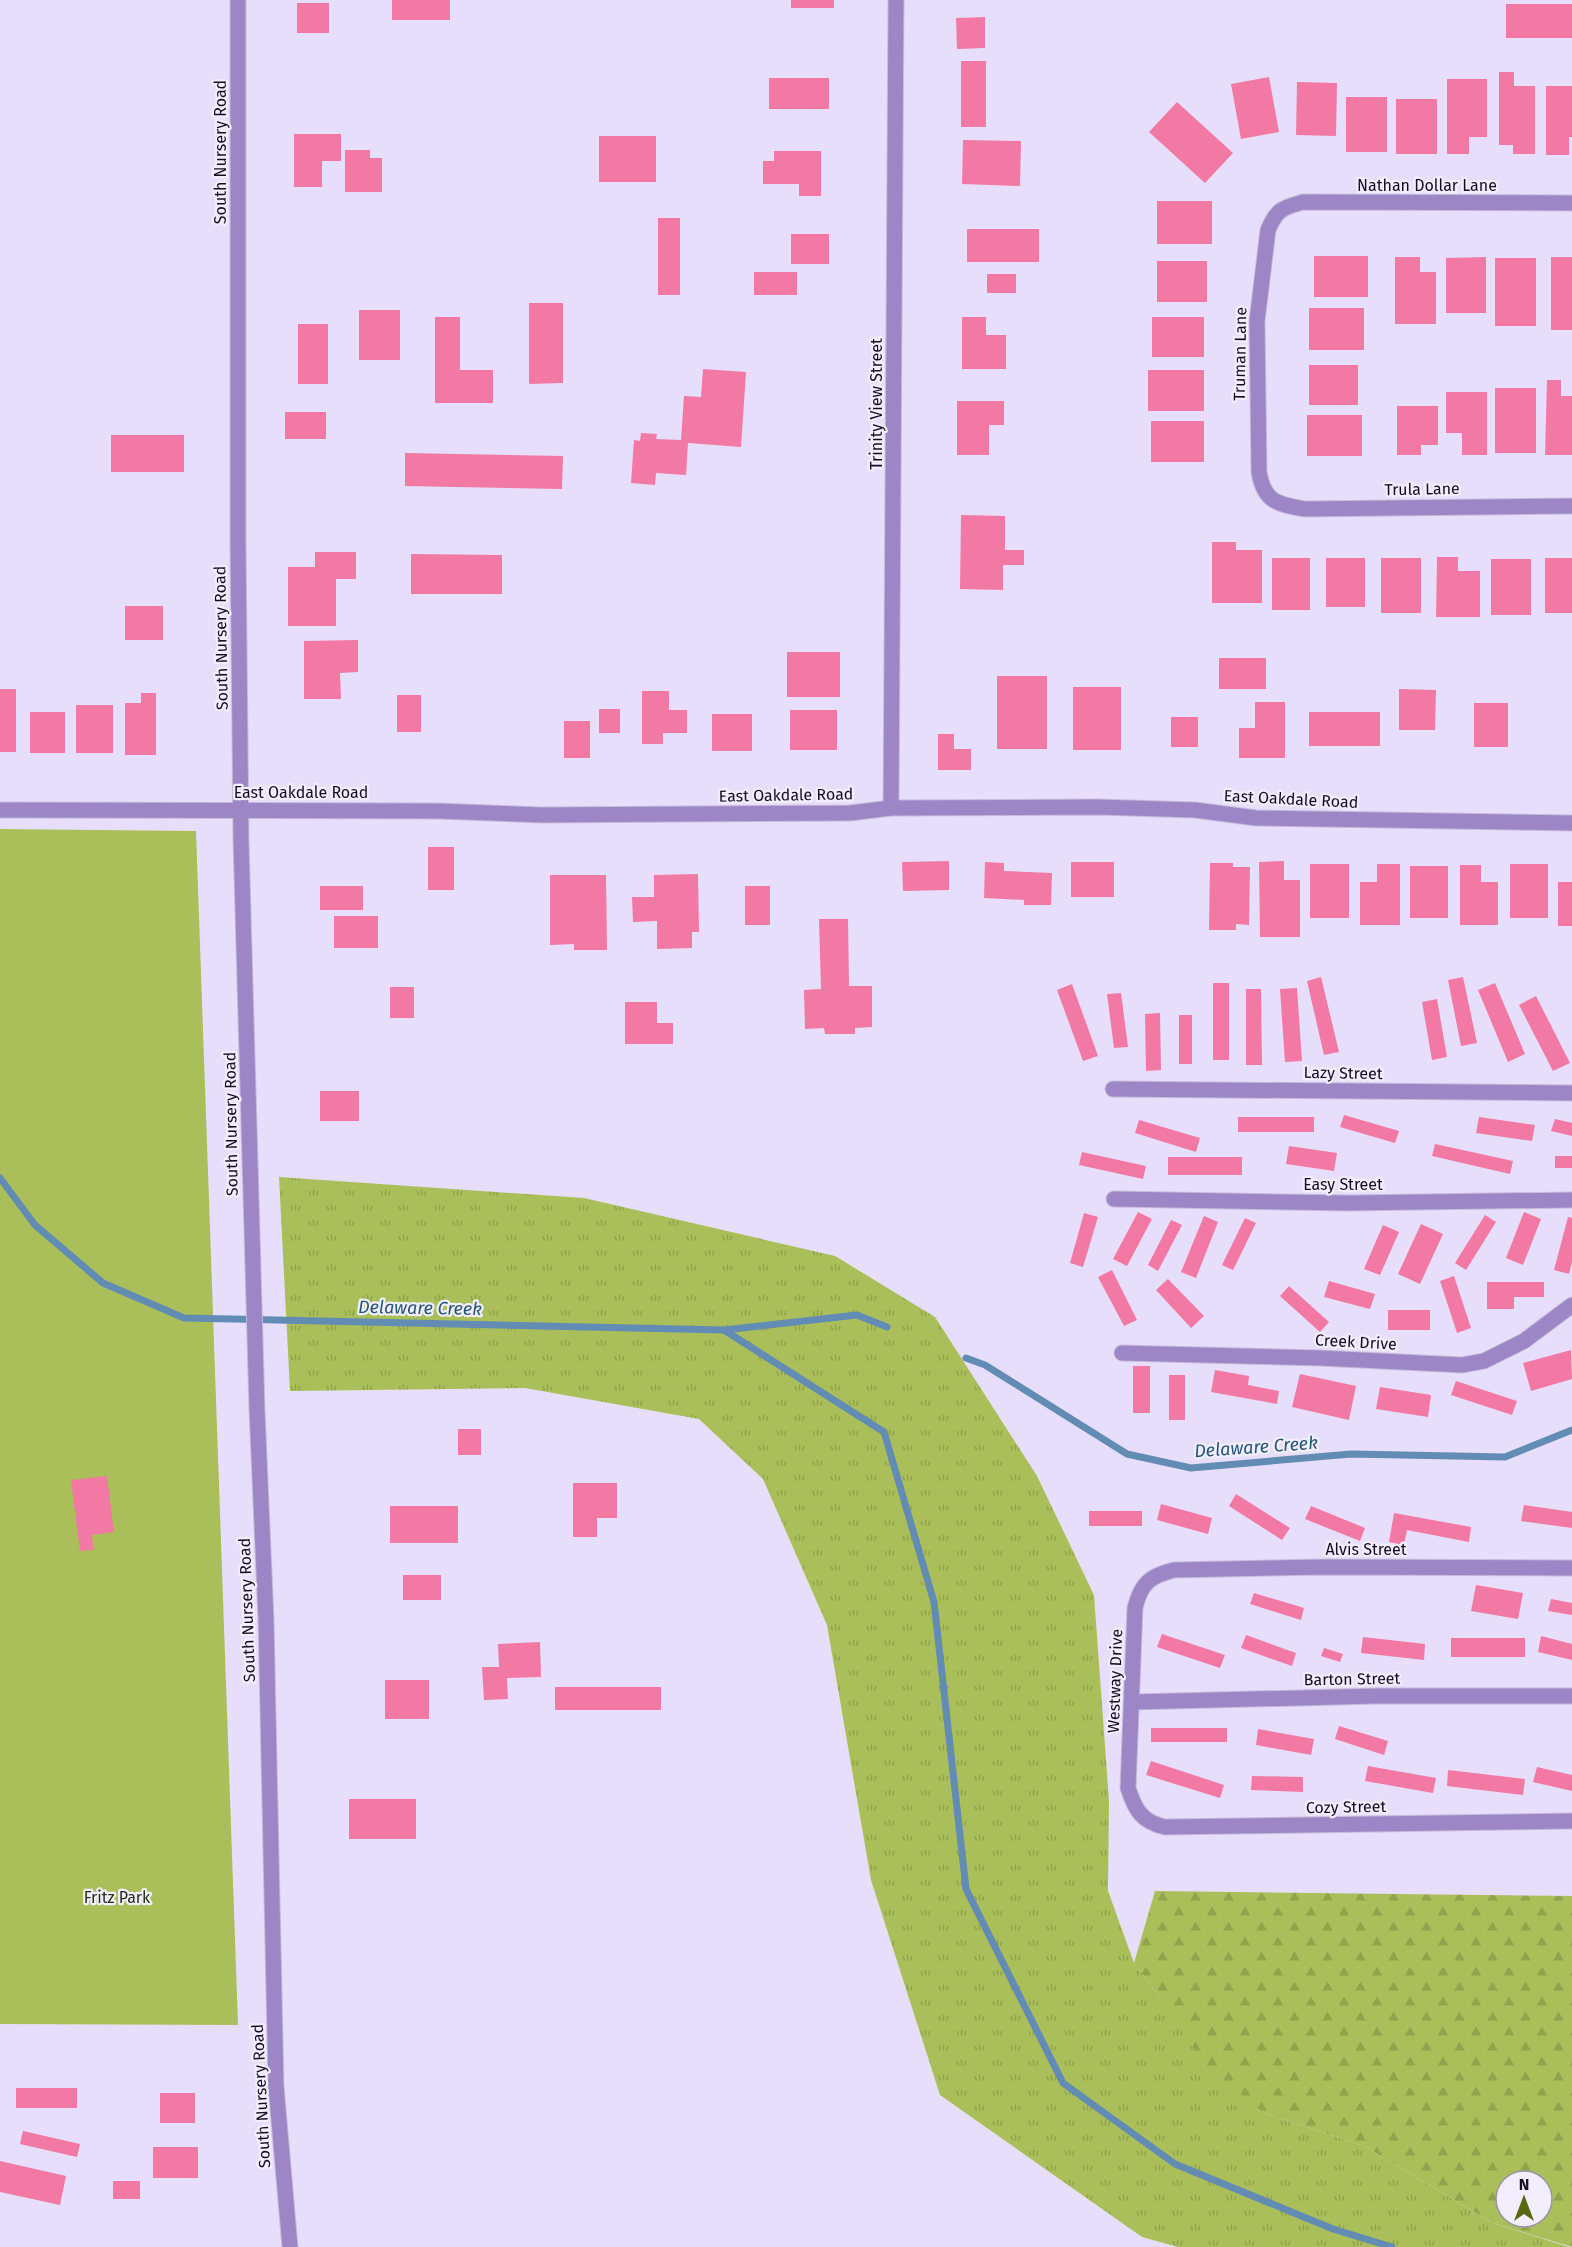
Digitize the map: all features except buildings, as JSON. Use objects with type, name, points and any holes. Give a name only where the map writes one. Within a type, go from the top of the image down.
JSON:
[{"type":"street","name":"South Nursery Road","points":[[238,0],[238,542],[241,810],[257,1410],[266,1619],[276,2086],[291,2247]]},
{"type":"street","name":"Trinity View Street","points":[[891,808],[896,0]]},
{"type":"street","name":"Nathan Dollar Lane","points":[[1282,208],[1303,202],[1572,203]]},
{"type":"street","name":"Truman Lane","points":[[1274,501],[1262,488],[1259,472],[1257,321],[1268,230],[1274,216],[1282,208]]},
{"type":"street","name":"Trula Lane","points":[[1274,501],[1305,509],[1572,506]]},
{"type":"street","name":"East Oakdale Road","points":[[0,810],[438,811],[542,815],[850,813],[891,808],[1096,807],[1195,810],[1268,819],[1572,823]]},
{"type":"street","name":"Lazy Street","points":[[1113,1089],[1572,1093]]},
{"type":"street","name":"Easy Street","points":[[1114,1199],[1348,1203],[1572,1200]]},
{"type":"street","name":"Creek Drive","points":[[1122,1353],[1320,1358],[1462,1365],[1484,1361],[1524,1341],[1572,1305]]},
{"type":"street","name":"Alvis Street","points":[[1160,1573],[1174,1570],[1324,1567],[1572,1568]]},
{"type":"street","name":"Westway Drive","points":[[1132,1801],[1128,1788],[1135,1608],[1139,1591],[1150,1579],[1160,1573]]},
{"type":"street","name":"Barton Street","points":[[1133,1702],[1377,1696],[1572,1696]]},
{"type":"street","name":"Cozy Street","points":[[1132,1801],[1138,1814],[1152,1824],[1165,1827],[1572,1821]]},
{"type":"green space","name":"Fritz Park","points":[[0,829],[196,831],[238,2025],[0,2024]]},
{"type":"green space","points":[[279,1177],[584,1198],[835,1256],[935,1317],[1037,1476],[1094,1595],[1109,1801],[1108,1891],[1134,1963],[1162,2000],[1264,2113],[1364,2146],[1494,2223],[1494,2229],[1512,2229],[1569,2247],[1178,2247],[1142,2237],[940,2095],[871,1880],[827,1625],[763,1479],[699,1419],[525,1388],[290,1391]]},
{"type":"green space","points":[[1155,1891],[1572,1896],[1572,2247],[1513,2229],[1554,2229],[1554,2169],[1494,2169],[1493,2223],[1364,2146],[1264,2113],[1205,2066],[1162,2000],[1134,1963]]},
{"type":"waterway","name":"Delaware Creek","points":[[0,1178],[35,1225],[103,1283],[184,1318],[724,1330],[857,1315],[887,1327]]},
{"type":"waterway","points":[[724,1330],[884,1432],[934,1602],[966,1889],[1063,2083],[1175,2164],[1333,2229],[1392,2247]]},
{"type":"waterway","name":"Delaware Creek","points":[[966,1358],[985,1365],[1127,1454],[1191,1468],[1351,1454],[1505,1457],[1572,1430]]}]
